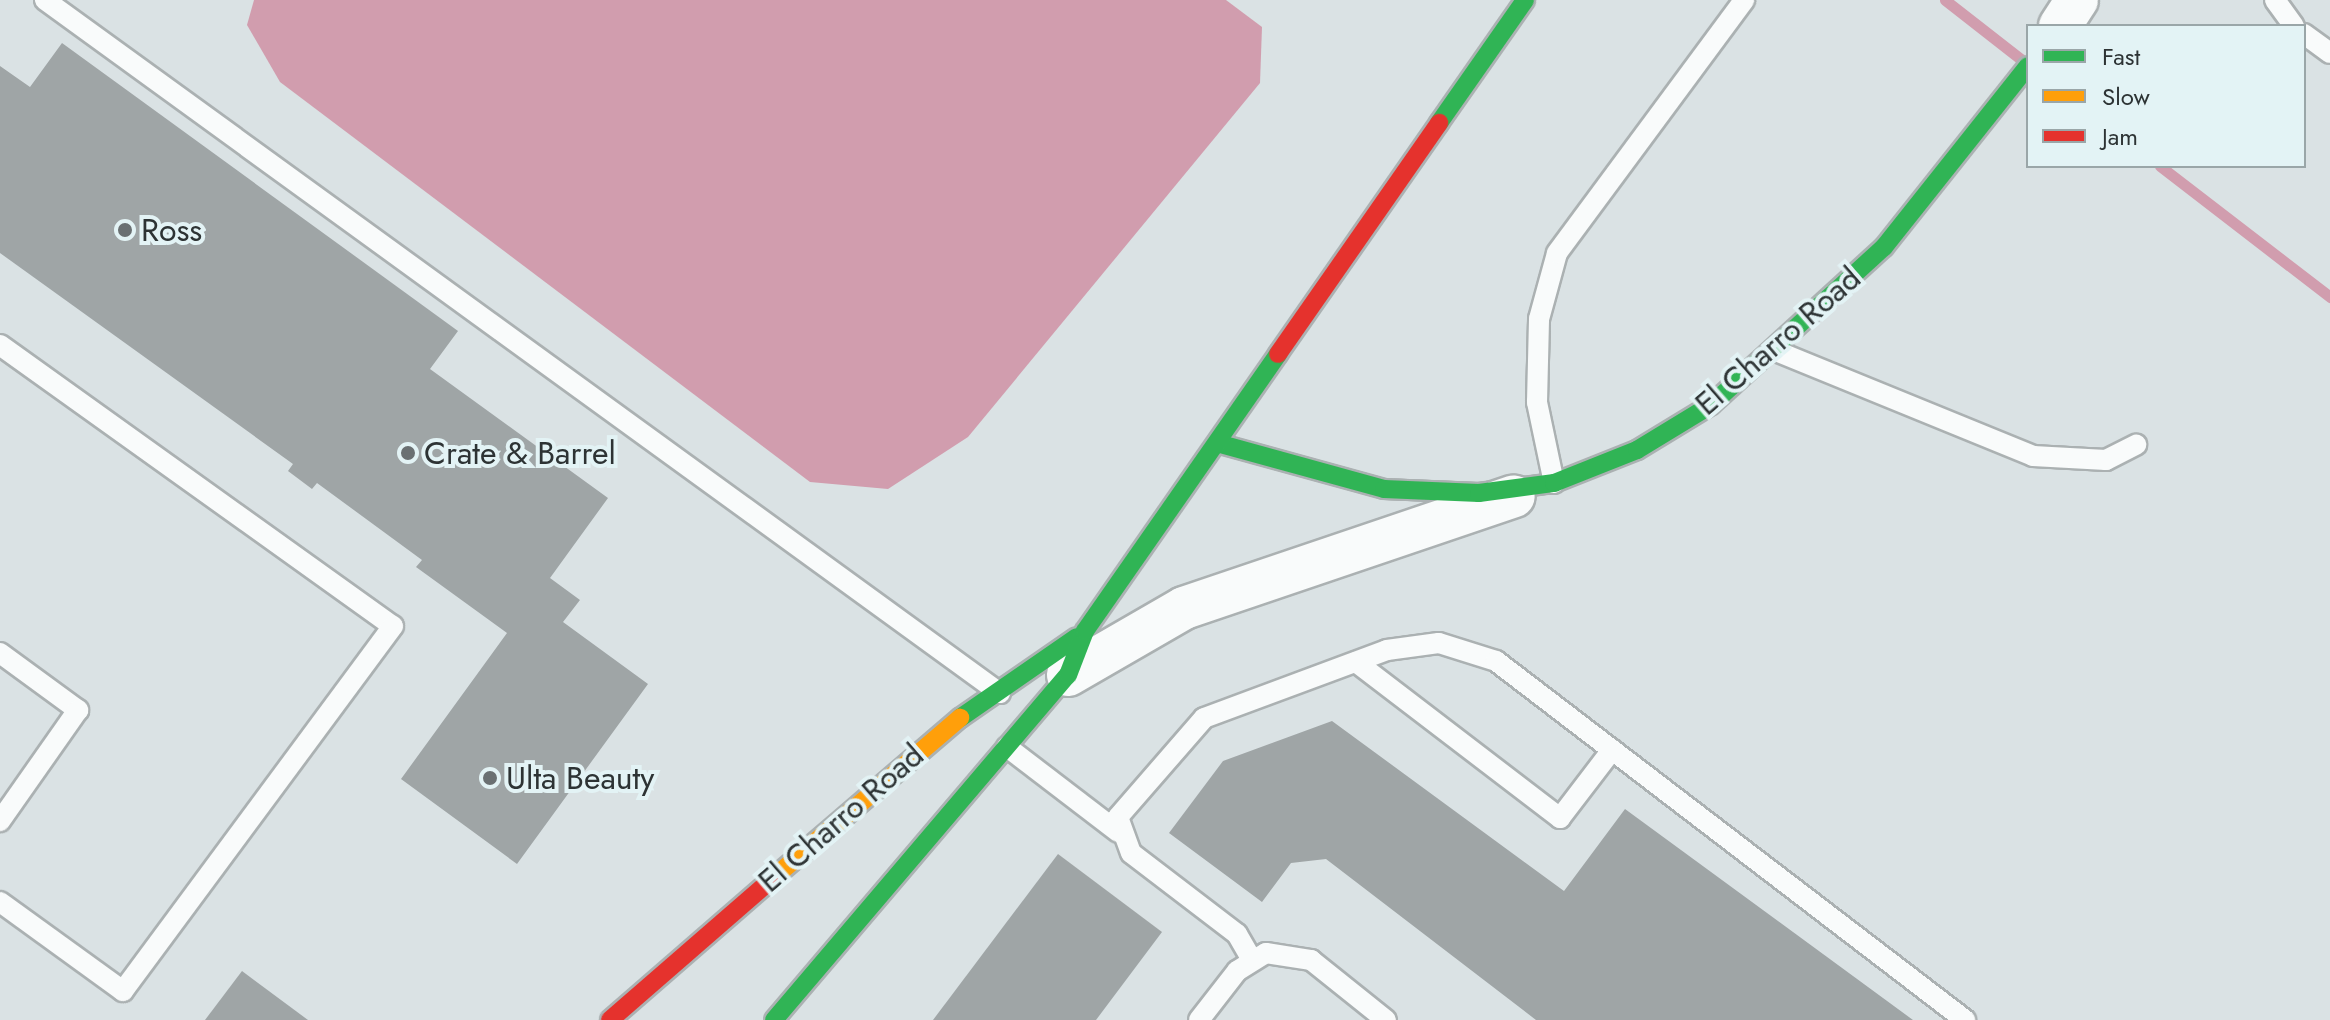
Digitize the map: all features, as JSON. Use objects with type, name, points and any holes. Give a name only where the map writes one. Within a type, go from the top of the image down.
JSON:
[{"type":"street","name":"El Charro Road","points":[[774,1020],[1068,675],[1085,631],[1525,0]]},
{"type":"street","points":[[2061,24],[2077,0]]},
{"type":"street","name":"El Charro Road","points":[[1217,443],[1297,471],[1384,489],[1479,493],[1554,483],[1637,450],[1711,405],[1776,351],[1884,247],[2026,69]]},
{"type":"street","points":[[1068,675],[1184,608],[1554,483]]},
{"type":"street","name":"El Charro Road","points":[[610,1020],[939,733],[1001,694],[1085,631]]},
{"type":"lane","points":[[45,0],[1001,694]]},
{"type":"lane","points":[[1554,483],[1537,402],[1539,319],[1557,253],[1744,0]]},
{"type":"lane","points":[[2275,0],[2293,24]]},
{"type":"lane","points":[[2306,35],[2330,53]]},
{"type":"lane","points":[[0,345],[393,626],[123,991],[0,902]]},
{"type":"lane","points":[[1776,351],[2033,456],[2106,460],[2136,445]]},
{"type":"lane","points":[[1118,832],[1118,817],[1148,776],[1204,718],[1356,662],[1439,643],[1496,661],[1965,1020]]},
{"type":"lane","points":[[0,653],[78,710],[0,821]]},
{"type":"lane","points":[[1356,662],[1560,818],[1612,750]]},
{"type":"lane","points":[[1007,747],[1118,832],[1131,853],[1237,934],[1252,960]]},
{"type":"lane","points":[[1199,1020],[1252,960],[1266,953],[1311,960],[1386,1020]]},
{"type":"shaded area","points":[[254,0],[1226,0],[1262,27],[1260,83],[968,437],[888,489],[810,482],[280,82],[247,25]]},
{"type":"building","points":[[62,43],[458,331],[430,369],[608,498],[550,578],[580,600],[563,622],[648,684],[517,864],[401,779],[507,633],[416,567],[422,560],[317,483],[312,489],[288,471],[293,464],[0,253],[0,66],[30,87]]},
{"type":"building","points":[[1332,721],[1564,891],[1625,809],[1913,1020],[1536,1020],[1326,859],[1291,863],[1262,902],[1169,833],[1223,761]]},
{"type":"building","points":[[1058,854],[1162,932],[1096,1020],[933,1020]]},
{"type":"building","points":[[242,971],[308,1020],[205,1020]]},
{"type":"waterway","points":[[1945,0],[2023,61]]},
{"type":"waterway","points":[[2163,168],[2330,297]]},
{"type":"traffic: fast","points":[[1439,123],[1525,0]]},
{"type":"traffic: fast","points":[[1217,443],[1384,489],[1479,493],[1554,483],[1637,450],[1711,405],[1884,247],[2026,69]]},
{"type":"traffic: fast","points":[[774,1020],[1068,675],[1085,631],[1278,354]]},
{"type":"traffic: fast","points":[[960,718],[1077,637]]},
{"type":"traffic: slow","points":[[772,879],[960,718]]},
{"type":"traffic: jam","points":[[1278,354],[1439,123]]},
{"type":"traffic: jam","points":[[610,1020],[772,879]]},
{"type":"place","name":"Ross","points":[[125,230]]},
{"type":"place","name":"Crate & Barrel","points":[[408,453]]},
{"type":"place","name":"Ulta Beauty","points":[[490,778]]}]
